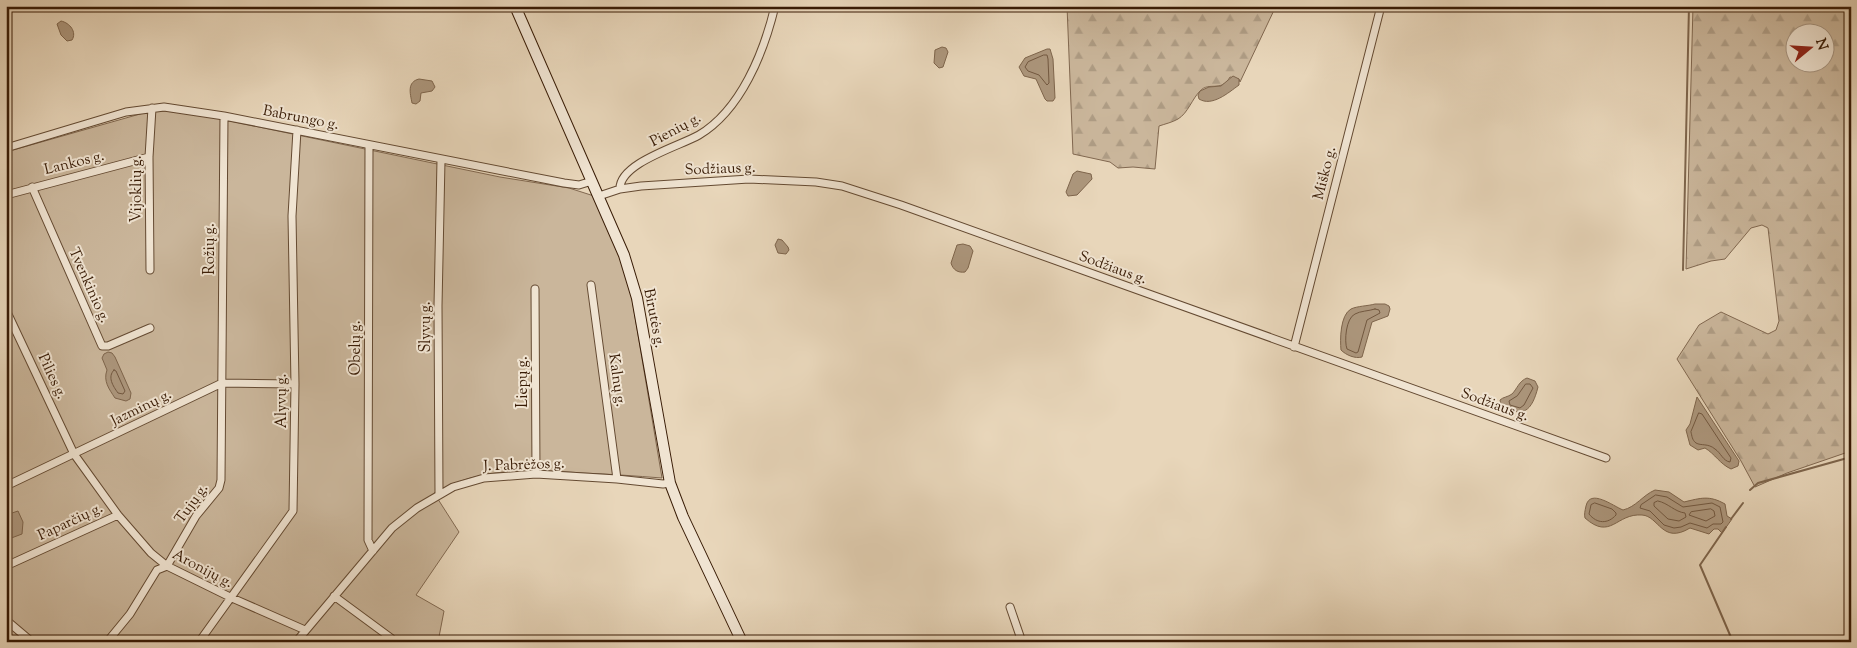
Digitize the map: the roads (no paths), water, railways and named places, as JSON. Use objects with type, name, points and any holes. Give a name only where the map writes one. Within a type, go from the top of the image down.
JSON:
[{"type":"main road","name":"Birutės g.","points":[[515,6],[624,255],[637,298],[670,483],[682,517],[742,642]]},
{"type":"street","name":"Pienių g.","points":[[620,189],[622,179],[634,168],[654,155],[699,134],[721,117],[735,101],[758,61],[775,6]]},
{"type":"street","name":"Miško g.","points":[[1294,347],[1381,6]]},
{"type":"street","name":"Babrungo g.","points":[[6,148],[126,112],[152,108],[176,108],[564,183],[579,185],[592,181]]},
{"type":"street","name":"Vijoklių g.","points":[[150,270],[149,157],[152,108]]},
{"type":"street","name":"Rožių g.","points":[[222,383],[224,116]]},
{"type":"street","name":"Alyvų g.","points":[[199,642],[293,511],[295,384],[292,216],[297,130]]},
{"type":"street","name":"Obelų g.","points":[[368,145],[368,540],[373,551]]},
{"type":"street","name":"Lankos g.","points":[[6,195],[149,157]]},
{"type":"street","name":"Slyvų g.","points":[[439,494],[438,306],[441,160]]},
{"type":"street","name":"Sodžiaus g.","points":[[598,196],[620,189],[749,179],[816,182],[842,186],[909,208],[1606,458]]},
{"type":"street","name":"Tvenkinio g.","points":[[32,187],[102,346],[108,346],[150,328]]},
{"type":"street","name":"Kalnų g.","points":[[591,285],[617,479]]},
{"type":"street","name":"Liepų g.","points":[[535,289],[536,474]]},
{"type":"street","name":"Pilies g.","points":[[6,310],[74,454]]},
{"type":"street","name":"Jazminų g.","points":[[7,483],[74,454],[222,383],[295,384]]},
{"type":"street","name":"Tujų g.","points":[[107,642],[130,614],[157,570],[167,566],[196,516],[219,488],[221,480],[222,383]]},
{"type":"street","name":"Aronijų g.","points":[[74,454],[118,515],[151,553],[167,566],[232,598],[305,630]]},
{"type":"street","name":"J. Pabrėžos g.","points":[[296,642],[392,528],[439,494],[460,484],[484,478],[536,474],[670,483]]},
{"type":"street","name":"Paparčių g.","points":[[6,566],[118,515]]},
{"type":"street","points":[[334,596],[391,638],[392,642]]},
{"type":"street","points":[[1010,607],[1022,642]]},
{"type":"street","points":[[6,620],[32,642]]},
{"type":"water","points":[[61,21],[72,28],[74,34],[72,40],[67,41],[61,35],[57,24]]},
{"type":"water","points":[[942,47],[946,48],[948,52],[943,67],[939,68],[934,63],[935,50]]},
{"type":"water","points":[[1050,49],[1053,59],[1055,98],[1053,101],[1045,99],[1036,79],[1024,76],[1019,67],[1025,58]]},
{"type":"water","points":[[1233,76],[1239,79],[1239,85],[1230,92],[1214,100],[1204,101],[1199,99],[1200,91],[1209,87],[1221,86]]},
{"type":"water","points":[[415,80],[432,81],[435,87],[432,91],[421,93],[420,101],[416,104],[412,103],[410,88]]},
{"type":"water","points":[[1077,171],[1091,174],[1092,179],[1077,195],[1068,196],[1066,192],[1073,174]]},
{"type":"water","points":[[778,239],[782,240],[788,247],[789,250],[786,254],[778,253],[775,245]]},
{"type":"water","points":[[957,245],[970,246],[973,251],[965,272],[954,269],[951,263]]},
{"type":"water","points":[[1375,304],[1389,306],[1388,316],[1372,322],[1362,357],[1354,357],[1345,353],[1341,350],[1341,334],[1347,312],[1356,307]]},
{"type":"water","points":[[108,352],[112,353],[115,357],[131,393],[130,399],[126,401],[115,398],[107,385],[107,370],[102,358]]},
{"type":"water","points":[[1527,378],[1535,381],[1538,387],[1533,402],[1529,407],[1521,412],[1501,405],[1500,400],[1512,394],[1520,383]]},
{"type":"water","points":[[1697,397],[1739,461],[1738,466],[1731,469],[1705,448],[1698,450],[1690,445],[1686,430],[1690,424]]},
{"type":"water","points":[[1655,490],[1669,492],[1684,502],[1705,498],[1714,499],[1725,504],[1727,516],[1732,519],[1722,533],[1718,529],[1714,529],[1709,534],[1690,528],[1681,532],[1667,532],[1653,520],[1642,515],[1633,515],[1608,527],[1601,527],[1585,518],[1586,506],[1592,498],[1597,498],[1623,510]]},
{"type":"water","points":[[18,511],[23,522],[22,534],[6,540],[6,515]]},
{"type":"waterway","points":[[1683,270],[1689,6]]},
{"type":"waterway","points":[[1750,490],[1758,483],[1851,457]]},
{"type":"waterway","points":[[1731,519],[1743,503]]},
{"type":"waterway","points":[[1726,527],[1700,565],[1733,642]]}]
